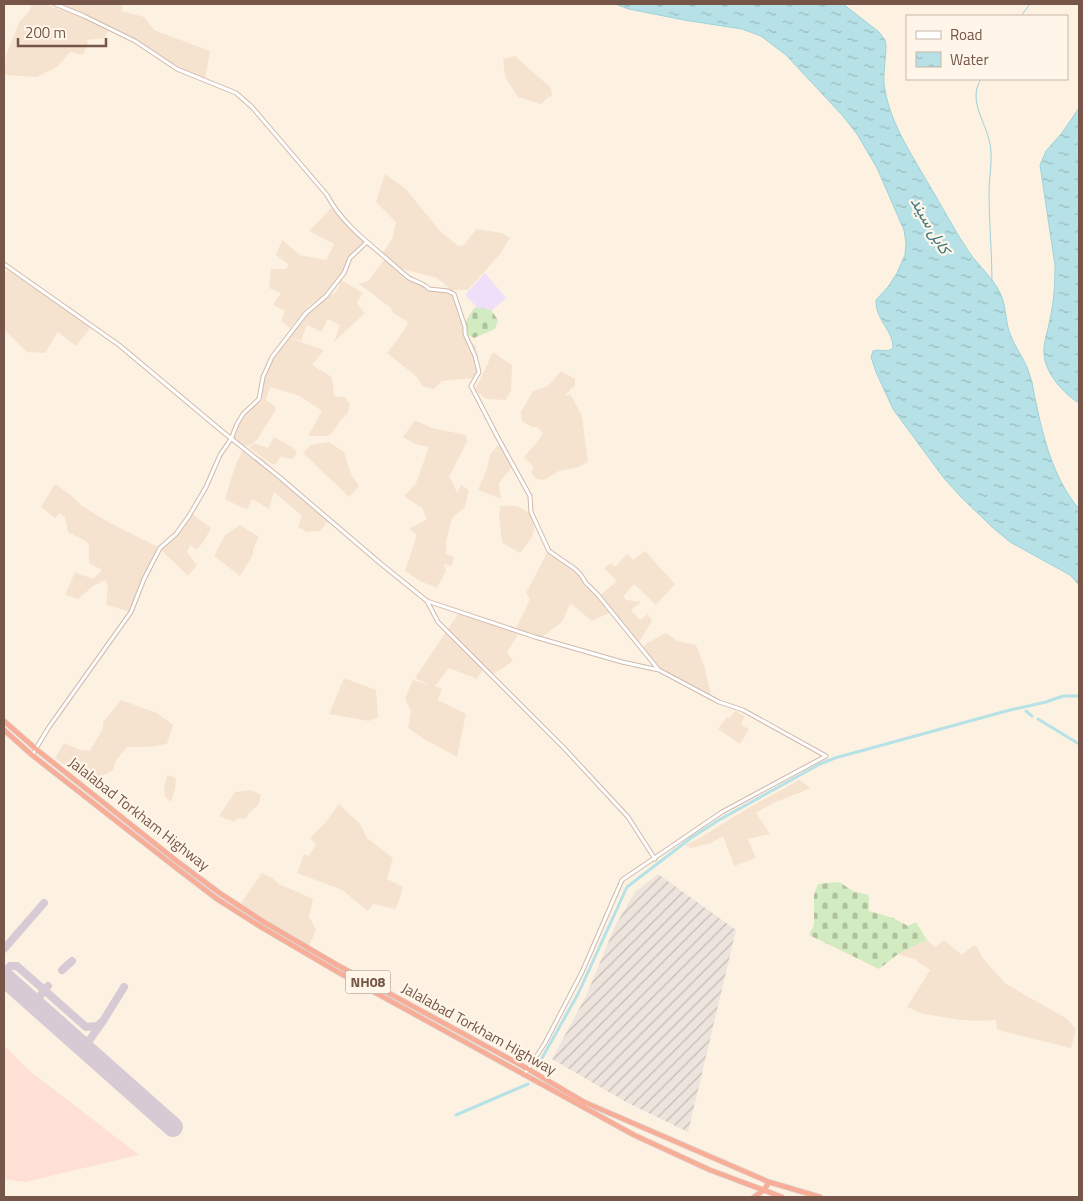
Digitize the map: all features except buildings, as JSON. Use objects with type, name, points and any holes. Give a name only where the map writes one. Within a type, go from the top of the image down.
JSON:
[{"type":"highway","name":"Jalalabad Torkham Highway","points":[[4,721],[36,749],[178,862],[264,922],[348,971],[528,1069],[584,1102],[769,1182]]},
{"type":"highway","name":"NH08","points":[[4,730],[32,755],[175,867],[246,918],[336,971],[524,1076],[662,1149],[782,1197]]},
{"type":"highway","name":"NH08","points":[[769,1182],[820,1197]]},
{"type":"highway","points":[[754,1197],[764,1190],[769,1182]]},
{"type":"street","points":[[54,4],[84,16],[135,41],[177,69],[236,93],[252,107],[327,195],[333,206],[367,242],[409,278],[427,286],[429,290],[448,291],[454,294],[465,327],[465,334],[475,356],[479,372],[472,386],[530,496],[531,512],[549,551],[582,575],[586,584],[598,595],[659,670]]},
{"type":"street","points":[[32,755],[49,727],[131,612],[144,579],[160,548],[176,534],[206,487],[220,455],[232,439],[243,414],[259,400],[263,377],[272,357],[306,313],[326,296],[344,274],[350,258],[367,242]]},
{"type":"street","points":[[4,264],[119,345],[427,601],[534,637],[622,662],[659,670],[719,702],[743,710],[826,756],[722,812],[622,880],[582,972],[545,1042],[524,1076]]},
{"type":"street","points":[[427,601],[438,622],[564,748],[628,817],[655,859]]},
{"type":"shaded area","points":[[32,4],[44,4],[82,17],[61,4],[122,4],[122,11],[144,17],[154,30],[210,51],[205,79],[185,72],[140,44],[92,21],[109,30],[105,38],[87,40],[88,44],[83,55],[70,52],[57,67],[37,77],[4,75],[6,54],[20,21],[29,12]]},
{"type":"shaded area","points":[[515,56],[551,88],[552,96],[541,104],[518,97],[505,77],[503,59]]},
{"type":"shaded area","points":[[385,174],[405,188],[440,231],[458,246],[464,245],[476,229],[502,233],[510,238],[500,254],[468,290],[451,290],[437,278],[402,269],[382,254],[392,239],[396,222],[376,202]]},
{"type":"shaded area","points":[[334,205],[367,242],[347,258],[343,274],[324,297],[310,304],[290,328],[281,321],[285,311],[273,305],[281,293],[269,288],[271,269],[286,269],[289,265],[276,255],[282,240],[300,255],[326,260],[334,244],[309,231]]},
{"type":"shaded area","points":[[384,260],[412,281],[429,290],[450,292],[455,298],[468,339],[476,346],[478,372],[475,378],[442,381],[434,389],[422,386],[417,377],[387,353],[408,322],[393,313],[391,308],[359,284],[368,281]]},
{"type":"shaded area","points":[[7,269],[91,327],[76,346],[58,332],[45,353],[27,352],[4,331],[4,275]]},
{"type":"shaded area","points":[[485,273],[506,298],[492,310],[478,308],[465,295]]},
{"type":"shaded area","points":[[340,279],[363,293],[357,303],[365,313],[334,342],[340,325],[328,319],[321,332],[307,325],[301,341],[290,338],[304,316],[329,295],[334,294],[339,287]]},
{"type":"shaded area","points":[[289,338],[324,350],[312,365],[332,377],[334,396],[345,397],[350,404],[348,413],[332,433],[327,436],[308,436],[322,411],[300,396],[270,387],[266,400],[275,406],[275,411],[257,440],[248,446],[239,444],[232,439],[242,417],[252,405],[262,401],[263,378],[279,349]]},
{"type":"shaded area","points":[[493,352],[512,365],[511,390],[506,400],[486,399],[475,390]]},
{"type":"shaded area","points":[[561,371],[575,379],[575,386],[565,395],[571,395],[582,416],[588,462],[579,467],[559,471],[544,480],[536,479],[531,472],[534,468],[524,457],[543,433],[537,427],[532,427],[522,421],[521,412],[533,391],[548,386]]},
{"type":"shaded area","points":[[415,420],[432,428],[466,435],[467,442],[449,477],[457,493],[461,485],[469,490],[465,507],[452,518],[446,542],[446,554],[454,557],[452,566],[444,564],[446,571],[437,588],[420,581],[405,571],[417,535],[409,529],[427,519],[422,508],[404,496],[416,483],[429,447],[415,444],[403,437]]},
{"type":"shaded area","points":[[274,437],[295,449],[297,454],[292,459],[280,457],[276,464],[272,464],[249,448],[254,443],[268,448]]},
{"type":"shaded area","points":[[329,442],[344,452],[351,474],[359,486],[349,497],[303,453],[311,445]]},
{"type":"shaded area","points":[[500,445],[513,466],[499,483],[501,499],[478,490],[490,455]]},
{"type":"shaded area","points":[[243,449],[262,458],[328,521],[320,531],[307,532],[298,527],[302,516],[274,492],[269,509],[252,499],[247,510],[225,499],[234,469]]},
{"type":"shaded area","points":[[55,484],[71,495],[82,506],[110,523],[160,548],[131,612],[106,605],[108,586],[105,580],[93,586],[78,599],[65,595],[75,572],[93,579],[102,570],[89,563],[89,545],[68,532],[65,517],[60,513],[55,518],[41,507]]},
{"type":"shaded area","points":[[500,506],[517,506],[532,514],[535,524],[532,537],[520,553],[502,543],[499,517]]},
{"type":"shaded area","points":[[192,514],[211,528],[197,550],[190,545],[187,552],[197,565],[188,576],[161,550]]},
{"type":"shaded area","points":[[240,525],[259,537],[253,550],[253,555],[240,576],[214,556],[225,535]]},
{"type":"shaded area","points":[[548,551],[577,573],[598,597],[617,581],[604,568],[611,563],[615,567],[627,554],[633,560],[645,551],[675,584],[656,605],[634,584],[623,597],[627,600],[641,602],[631,610],[640,620],[648,614],[652,621],[639,642],[611,612],[592,621],[570,604],[562,622],[541,638],[516,628],[530,599],[526,593]]},
{"type":"shaded area","points":[[460,611],[518,635],[507,652],[513,661],[494,674],[485,666],[477,679],[449,668],[435,686],[442,689],[438,700],[466,714],[457,757],[408,728],[411,711],[405,698],[413,680],[429,685],[415,678]]},
{"type":"shaded area","points":[[666,633],[678,641],[696,645],[704,665],[711,695],[658,668],[643,647]]},
{"type":"shaded area","points":[[344,678],[376,690],[378,717],[369,721],[329,714]]},
{"type":"shaded area","points":[[121,700],[157,713],[173,725],[167,744],[149,747],[127,747],[117,759],[113,770],[102,776],[91,786],[55,758],[64,743],[81,750],[90,751],[103,728],[103,722]]},
{"type":"shaded area","points":[[735,711],[745,716],[741,725],[749,729],[740,744],[718,729],[727,717],[730,718]]},
{"type":"shaded area","points":[[167,775],[176,778],[171,802],[165,797],[164,788]]},
{"type":"shaded area","points":[[799,780],[811,788],[771,804],[756,813],[770,834],[748,839],[756,858],[734,866],[723,836],[711,843],[691,848],[685,845],[698,839]]},
{"type":"shaded area","points":[[251,790],[261,795],[259,804],[249,813],[246,819],[238,818],[234,822],[219,816],[235,792]]},
{"type":"shaded area","points":[[339,804],[360,824],[367,838],[393,858],[387,879],[403,887],[395,909],[373,904],[368,911],[342,890],[297,873],[304,854],[309,856],[316,844],[310,838],[325,823]]},
{"type":"shaded area","points":[[262,873],[271,877],[279,884],[313,899],[309,916],[316,930],[309,946],[241,903]]},
{"type":"shaded area","points":[[658,874],[736,930],[688,1132],[628,1103],[552,1059],[586,996],[616,924],[635,892]]},
{"type":"shaded area","points":[[927,940],[935,947],[944,940],[962,955],[974,945],[978,948],[982,957],[1006,984],[1066,1018],[1076,1029],[1071,1048],[997,1030],[996,1020],[961,1020],[924,1014],[907,1007],[930,970],[914,959],[898,954]]},
{"type":"shaded area","points":[[4,1045],[26,1068],[139,1155],[25,1182],[4,1179]]},
{"type":"green space","points":[[475,307],[491,310],[498,320],[495,329],[474,338],[468,335],[465,322]]},
{"type":"green space","points":[[839,882],[853,891],[869,895],[869,911],[893,918],[908,926],[916,922],[927,940],[898,954],[879,969],[809,935],[814,925],[814,895],[818,884]]},
{"type":"water","name":"کابل سيند","points":[[615,4],[843,4],[879,32],[885,40],[884,84],[890,111],[895,123],[907,148],[958,235],[993,281],[1001,296],[1009,331],[1026,364],[1031,379],[1050,456],[1062,484],[1079,509],[1079,585],[1070,575],[1010,542],[992,527],[943,477],[893,409],[871,357],[873,351],[888,351],[893,348],[891,336],[878,314],[876,300],[888,287],[905,255],[904,230],[877,168],[857,134],[842,115],[786,55],[761,36],[742,29],[684,20],[629,9]]},
{"type":"water","points":[[1079,108],[1079,403],[1056,382],[1045,361],[1044,346],[1052,306],[1055,265],[1040,165],[1046,151],[1062,133]]},
{"type":"waterway","points":[[1022,15],[1030,4]]},
{"type":"waterway","points":[[980,80],[977,87],[977,103],[991,150],[989,193],[992,281]]},
{"type":"waterway","points":[[537,1067],[578,994],[627,887],[691,838],[719,820],[820,764],[835,758],[1063,696],[1079,696]]},
{"type":"waterway","points":[[1026,711],[1032,716]]},
{"type":"waterway","points":[[1038,719],[1079,744]]},
{"type":"waterway","points":[[456,1115],[528,1084]]},
{"type":"taxiway","points":[[4,949],[44,903]]},
{"type":"taxiway","points":[[62,970],[72,961]]},
{"type":"taxiway","points":[[4,974],[10,966],[17,966],[86,1027],[97,1026],[103,1021]]},
{"type":"taxiway","points":[[30,1001],[36,1001],[48,986]]},
{"type":"taxiway","points":[[81,1046],[86,1045],[124,987]]},
{"type":"runway","points":[[4,977],[173,1127]]}]
